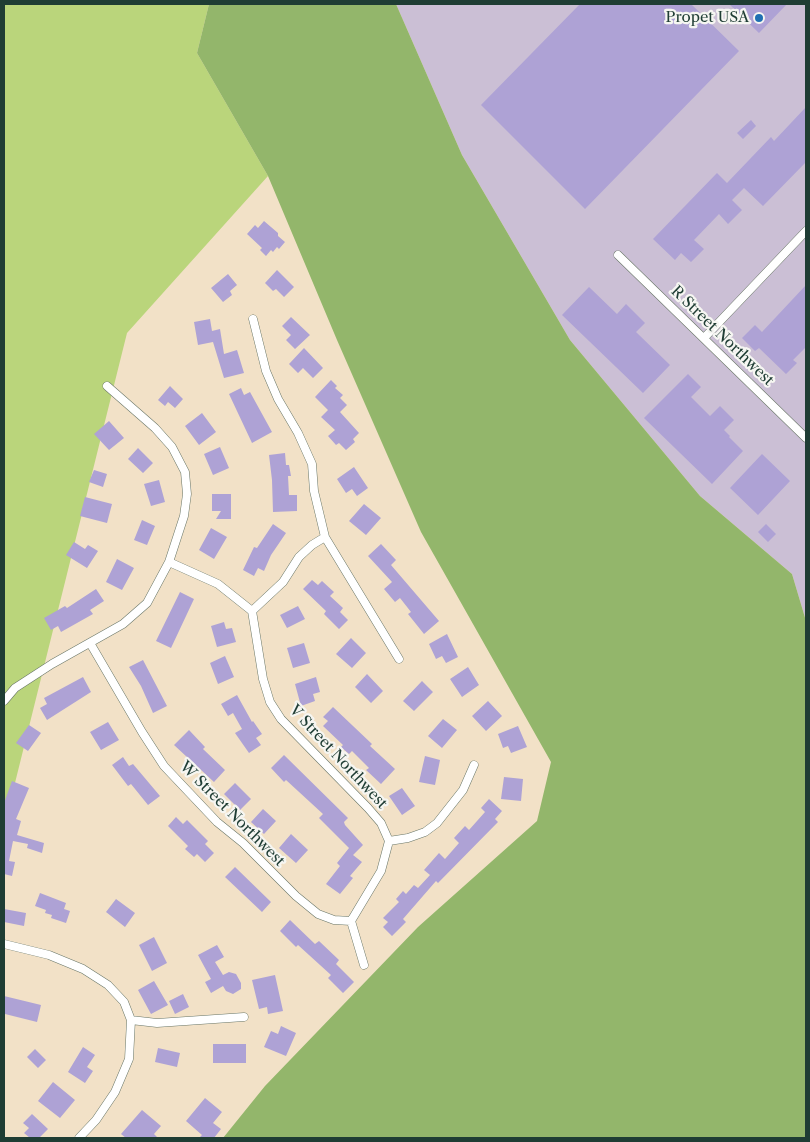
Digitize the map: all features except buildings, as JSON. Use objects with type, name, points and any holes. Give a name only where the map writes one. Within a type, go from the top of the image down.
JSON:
[{"type":"street","points":[[704,338],[806,232]]},
{"type":"street","name":"R Street Northwest","points":[[618,254],[806,438]]},
{"type":"street","points":[[253,319],[266,371],[278,399],[298,433],[312,464],[314,491],[325,537],[399,659]]},
{"type":"street","points":[[4,701],[15,688],[52,664],[123,624],[147,603],[169,562],[184,516],[187,494],[185,472],[172,447],[155,428],[107,386]]},
{"type":"street","points":[[169,562],[218,584],[252,611],[283,582],[299,557],[312,545],[325,537]]},
{"type":"street","name":"V Street Northwest","points":[[252,611],[263,679],[270,702],[280,719],[368,808],[381,823],[388,841]]},
{"type":"street","name":"W Street Northwest","points":[[90,643],[164,766],[217,822],[243,843],[296,896],[318,914],[334,920],[352,921]]},
{"type":"street","points":[[364,965],[352,921],[381,871],[388,841],[408,838],[425,832],[437,823],[463,790],[474,765]]},
{"type":"street","points":[[4,944],[49,955],[83,969],[108,984],[124,1002],[131,1020],[129,1059],[116,1092],[96,1120],[80,1138]]},
{"type":"street","points":[[131,1020],[157,1022],[244,1017]]},
{"type":"shaded area","points":[[396,4],[806,4],[806,621],[792,574],[700,496],[570,340],[462,155]]},
{"type":"green space","points":[[4,4],[209,4],[197,53],[268,176],[127,333],[4,827]]},
{"type":"green space","points":[[209,4],[396,4],[462,155],[570,340],[700,496],[792,574],[806,621],[806,1138],[223,1138],[265,1086],[418,927],[537,821],[551,762],[421,532],[268,176],[197,53]]},
{"type":"place","name":"Propet USA","points":[[759,18]]}]
